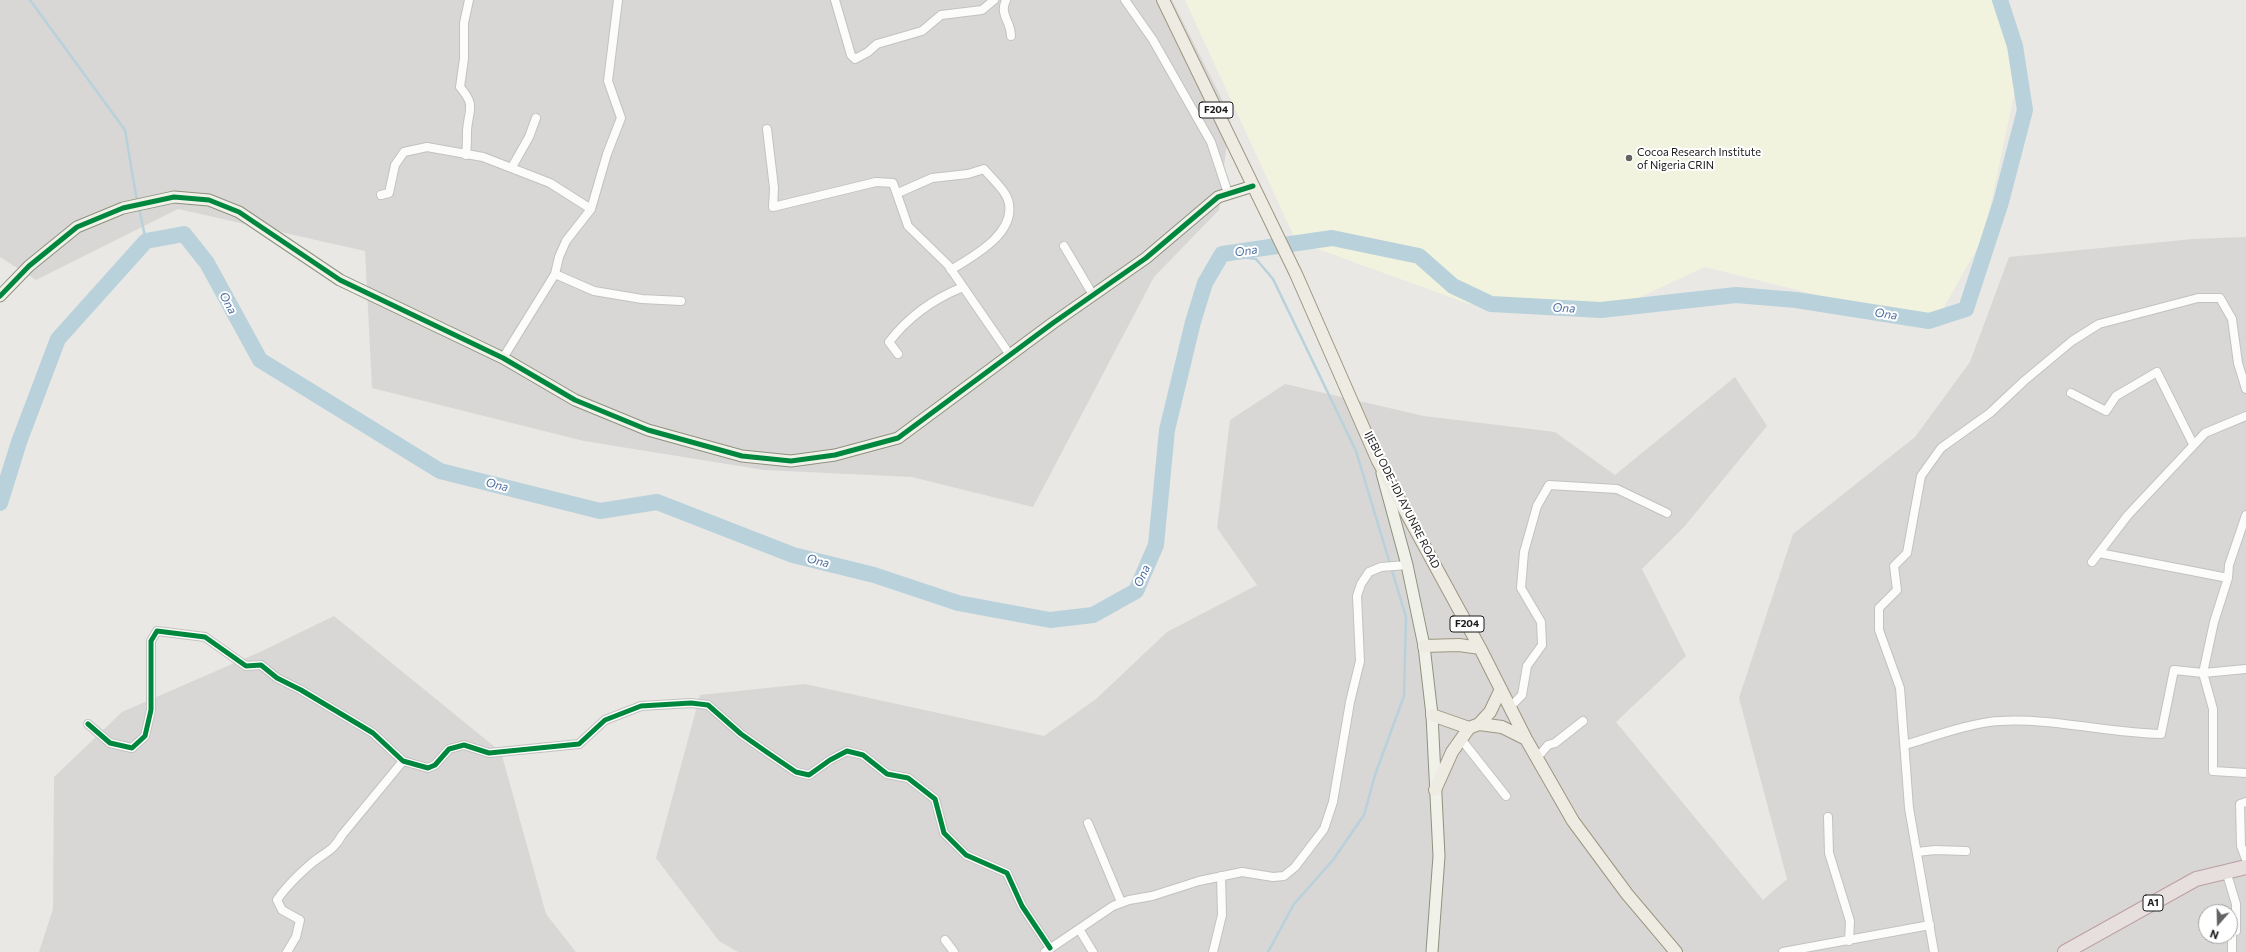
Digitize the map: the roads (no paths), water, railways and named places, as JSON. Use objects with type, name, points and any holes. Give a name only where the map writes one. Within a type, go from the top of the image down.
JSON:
[{"type":"highway","name":"A1","points":[[2065,952],[2196,879],[2246,867]]},
{"type":"main road","name":"IJEBU ODE-IDI AYUNRE ROAD","points":[[1163,0],[1296,274],[1378,461],[1480,648],[1526,739],[1573,821],[1627,894],[1676,952]]},
{"type":"main road","points":[[1424,646],[1451,645],[1480,648]]},
{"type":"main road","points":[[1435,790],[1443,768],[1461,739],[1490,712],[1500,689]]},
{"type":"main road","points":[[1432,715],[1474,726],[1502,727],[1526,739]]},
{"type":"street","points":[[466,155],[467,129],[472,110],[470,98],[460,87],[464,59],[464,23],[469,0]]},
{"type":"street","points":[[502,358],[555,274],[559,257],[566,241],[591,209],[607,154],[621,118],[608,81],[618,0]]},
{"type":"street","points":[[835,0],[851,55],[855,59],[868,52],[877,44],[922,31],[941,15],[982,10],[994,0]]},
{"type":"street","points":[[1006,0],[1002,6],[1003,14],[1011,25],[1011,36]]},
{"type":"street","points":[[1125,0],[1153,40],[1211,142],[1228,193]]},
{"type":"street","points":[[512,167],[529,137],[536,118]]},
{"type":"street","points":[[767,129],[774,188],[773,207],[876,182],[893,183],[898,193],[908,226],[951,270],[1010,355]]},
{"type":"street","points":[[381,196],[389,192],[395,165],[404,152],[427,147],[483,157],[512,167],[550,183],[591,209]]},
{"type":"street","points":[[898,193],[932,178],[968,174],[984,169],[1004,192],[1009,204],[1006,224],[997,237],[984,248],[951,270]]},
{"type":"street","points":[[0,296],[29,266],[77,227],[123,208],[174,197],[209,200],[239,212],[340,280],[502,358],[575,400],[648,430],[742,456],[791,461],[835,455],[898,438],[1010,355],[1146,258],[1218,197],[1253,186]]},
{"type":"street","points":[[1064,246],[1093,295]]},
{"type":"street","points":[[555,274],[594,291],[642,299],[681,301]]},
{"type":"street","points":[[898,354],[889,342],[899,330],[919,310],[963,287]]},
{"type":"street","points":[[1934,952],[1909,808],[1900,688],[1879,630],[1878,613],[1879,608],[1897,590],[1894,566],[1907,553],[1921,476],[1941,448],[1990,413],[2024,381],[2072,341],[2099,324],[2198,298],[2220,298],[2232,320],[2238,363],[2246,389]]},
{"type":"street","points":[[2071,393],[2106,411],[2116,396],[2157,372],[2193,444]]},
{"type":"street","points":[[2092,562],[2128,515],[2170,471],[2193,444],[2205,433],[2246,416]]},
{"type":"street","points":[[1378,461],[1407,565],[1424,646],[1432,715],[1439,856],[1432,952]]},
{"type":"street","points":[[1510,707],[1522,695],[1528,666],[1542,645],[1541,622],[1521,588],[1524,552],[1529,532],[1537,506],[1549,484],[1616,489],[1668,513]]},
{"type":"street","points":[[2246,515],[2229,564],[2228,578],[2214,622],[2203,673],[2213,709],[2213,771],[2246,773]]},
{"type":"street","points":[[2098,553],[2228,578]]},
{"type":"street","points":[[88,724],[110,743],[132,748],[145,736],[151,710],[151,641],[157,631],[170,631],[205,637],[246,666],[261,665],[277,678],[301,690],[373,733],[403,761],[428,768],[435,765],[449,749],[464,745],[489,753],[579,744],[604,720],[641,706],[690,703],[708,705],[741,734],[796,772],[809,775],[830,760],[847,751],[863,755],[887,774],[908,778],[935,799],[944,833],[966,855],[1007,873],[1022,906],[1047,950],[1121,902],[1152,896],[1221,876],[1242,872],[1273,878],[1284,876],[1295,867],[1324,829],[1333,802],[1349,710],[1360,661],[1357,596],[1364,577],[1369,572],[1381,567],[1407,565]]},
{"type":"street","points":[[1905,745],[1983,723],[2001,721],[2092,726],[2161,734],[2174,670],[2203,673],[2246,669]]},
{"type":"street","points":[[1537,758],[1548,745],[1555,742],[1583,721]]},
{"type":"street","points":[[1461,739],[1506,796]]},
{"type":"street","points":[[287,952],[296,937],[300,920],[282,910],[277,900],[287,885],[314,862],[335,848],[346,830],[387,783],[403,761]]},
{"type":"street","points":[[2246,802],[2240,804],[2241,846],[2246,859]]},
{"type":"street","points":[[1828,817],[1828,853],[1850,921],[1849,941]]},
{"type":"street","points":[[1088,823],[1121,902]]},
{"type":"street","points":[[1917,852],[1935,850],[1966,850]]},
{"type":"street","points":[[2226,871],[2236,904],[2232,952]]},
{"type":"street","points":[[1214,952],[1222,915],[1221,876]]},
{"type":"street","points":[[1783,952],[1930,925]]},
{"type":"street","points":[[1079,929],[1093,952]]},
{"type":"street","points":[[945,940],[954,952]]},
{"type":"waterway","points":[[30,0],[125,130],[137,201]]},
{"type":"waterway","name":"Ona","points":[[0,503],[19,442],[58,339],[146,241],[184,234],[207,263],[260,360],[440,471],[600,511],[657,502],[793,555],[874,575],[958,603],[1050,620],[1093,615],[1136,591],[1156,545],[1167,430],[1193,322],[1205,283],[1222,254],[1332,238],[1419,256],[1453,286],[1491,304],[1601,310],[1736,295],[1796,300],[1929,321],[1966,309],[2001,202],[2025,110],[2015,46],[2000,0]]},
{"type":"waterway","points":[[139,208],[146,241]]},
{"type":"waterway","points":[[1222,254],[1256,259],[1273,279],[1356,451],[1406,617],[1404,696],[1375,775],[1364,815],[1333,860],[1294,904],[1268,952]]},
{"type":"place","name":"Cocoa Research Institute of Nigeria CRIN","points":[[1629,158]]}]
